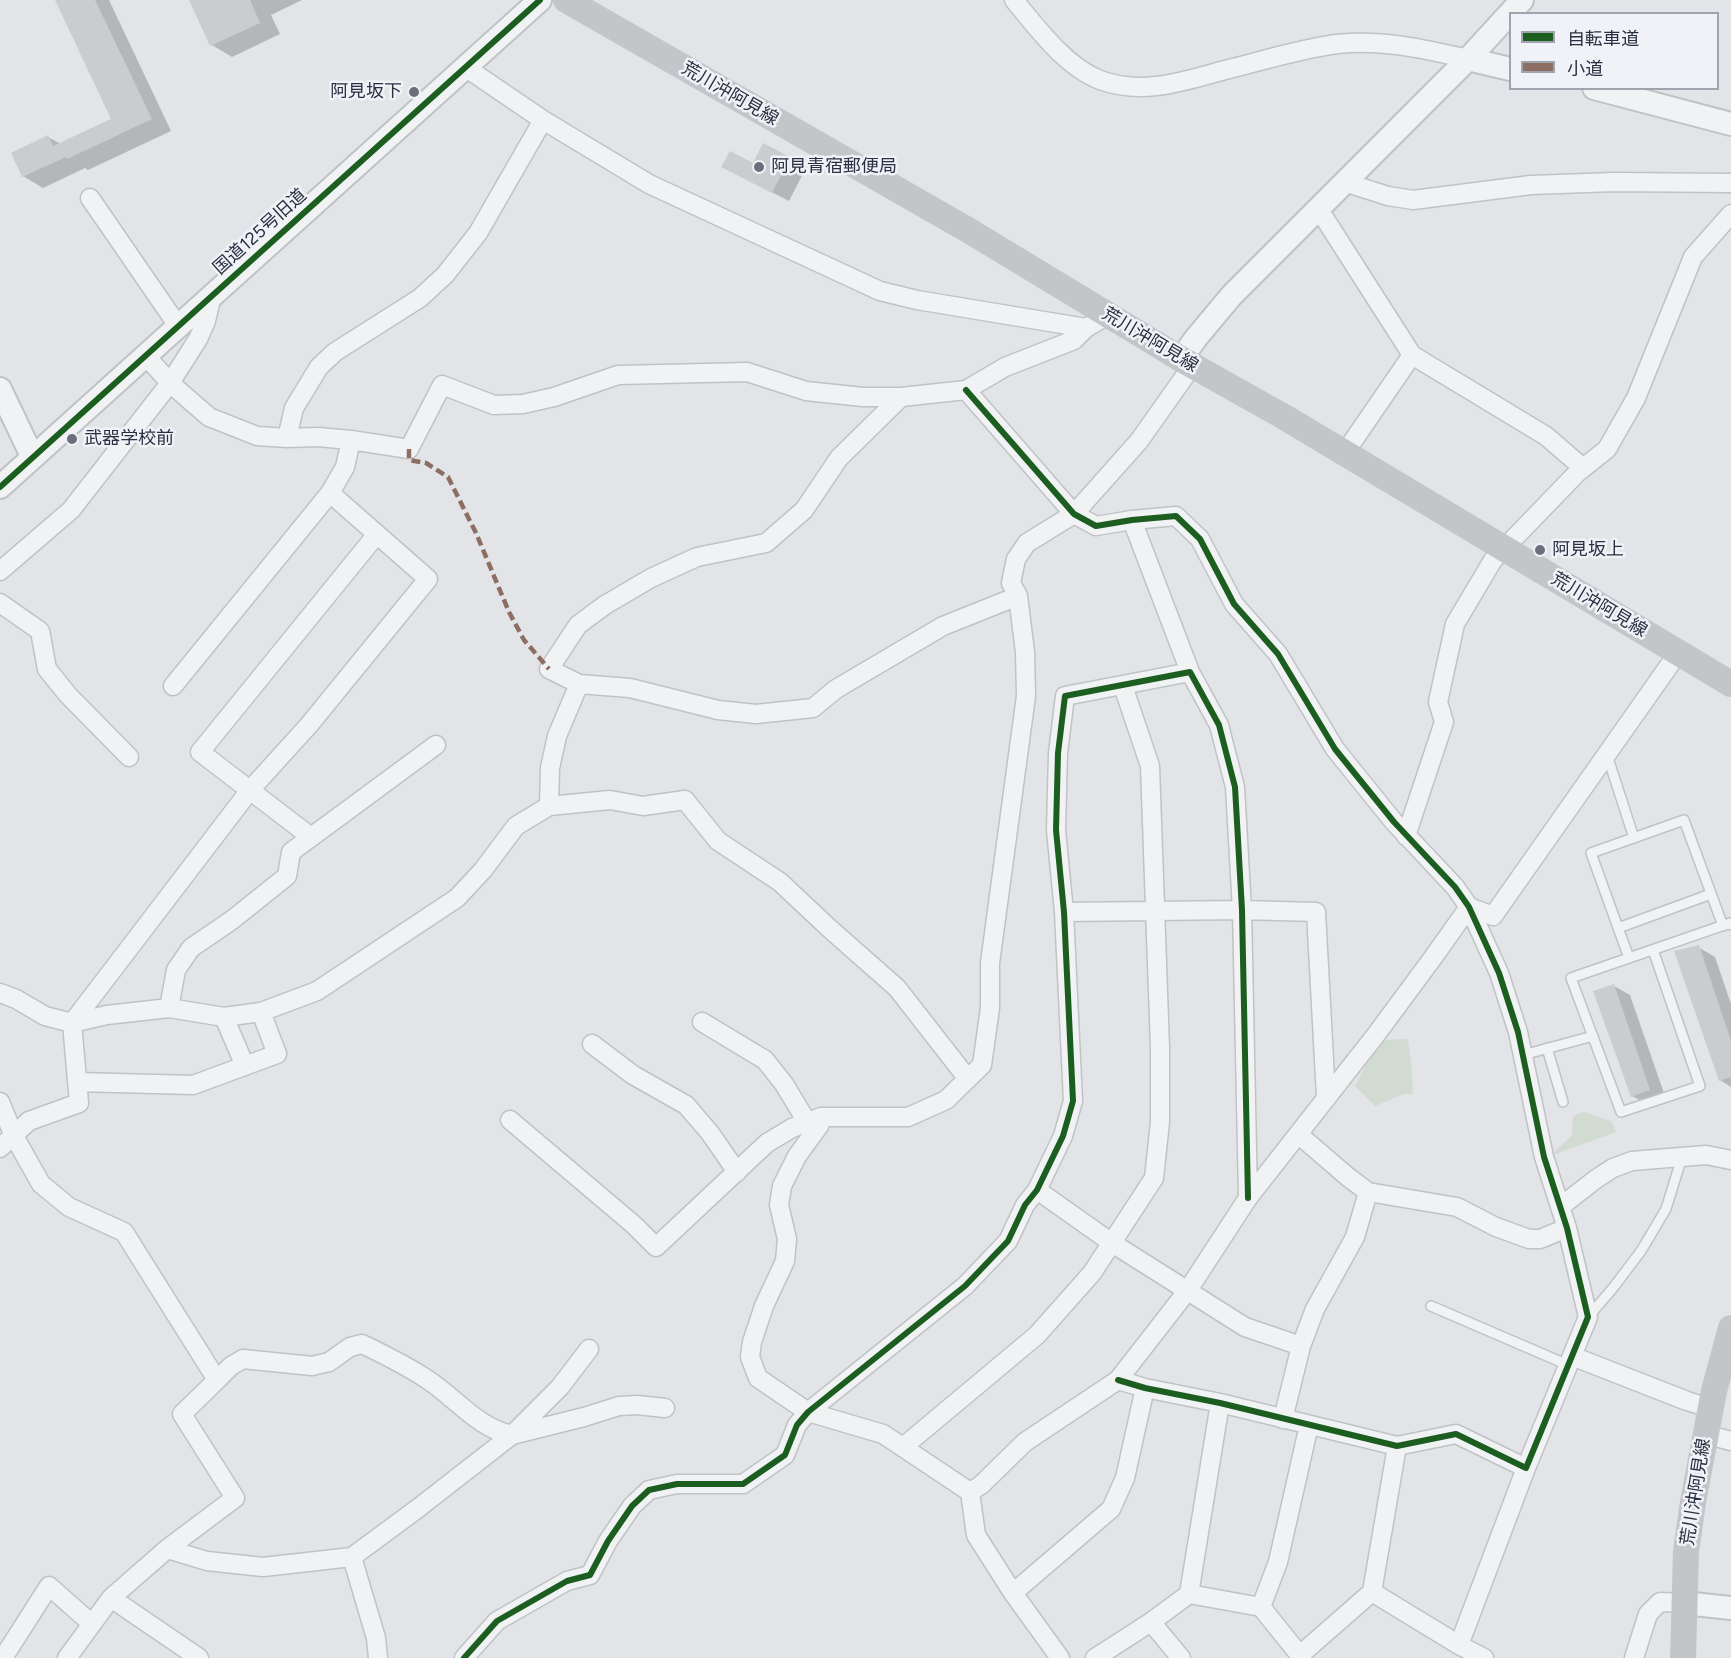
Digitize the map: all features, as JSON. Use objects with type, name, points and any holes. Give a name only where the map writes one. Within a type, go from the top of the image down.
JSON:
[{"type":"main road","name":"荒川沖阿見線","points":[[566,0],[968,230],[1731,684]]},
{"type":"main road","name":"荒川沖阿見線","points":[[1683,1658],[1686,1551],[1710,1408],[1731,1328]]},
{"type":"street","name":"国道125号旧道","points":[[0,487],[540,0]]},
{"type":"street","points":[[1014,0],[1046,39],[1072,63],[1099,80],[1128,87],[1155,88],[1288,54],[1337,44],[1372,42],[1409,46],[1509,69]]},
{"type":"street","points":[[1511,12],[1522,0]]},
{"type":"street","points":[[510,1120],[634,1225],[656,1247],[767,1143],[792,1128],[814,1120],[908,1117],[946,1100],[982,1065],[990,1008],[990,963],[1026,696],[1025,652],[1018,596],[1011,583],[1016,559],[1027,543],[1074,514],[1139,441],[1187,362],[1206,325],[1232,296],[1468,59],[1509,14]]},
{"type":"street","points":[[465,67],[543,120],[649,184],[880,291],[917,300],[1086,328]]},
{"type":"street","points":[[1602,90],[1731,124]]},
{"type":"street","points":[[287,438],[294,408],[319,367],[335,352],[420,298],[445,275],[478,233],[543,120]]},
{"type":"street","points":[[1344,182],[1388,196],[1413,200],[1531,185],[1614,182],[1731,183]]},
{"type":"street","points":[[90,198],[178,326]]},
{"type":"street","points":[[1318,208],[1412,354],[1546,436],[1582,468]]},
{"type":"street","points":[[1406,836],[1444,722],[1438,702],[1455,624],[1493,560],[1582,468],[1607,449],[1636,398],[1693,257],[1731,214]]},
{"type":"street","points":[[0,571],[71,510],[170,383],[198,339],[206,321],[212,295]]},
{"type":"street","points":[[145,355],[170,383],[209,417],[257,436],[318,437],[409,449],[442,385],[494,405],[523,404],[554,398],[618,375],[747,372],[806,391],[863,397],[901,397],[966,390],[1005,367],[1074,340],[1086,328],[1108,315]]},
{"type":"street","points":[[1344,454],[1412,354]]},
{"type":"street","points":[[0,389],[32,456]]},
{"type":"street","points":[[966,390],[1074,514],[1096,526],[1176,516],[1200,539],[1234,604],[1278,654],[1335,749],[1406,836],[1455,887],[1469,907],[1498,973],[1518,1032],[1544,1157],[1567,1228],[1588,1317],[1526,1468],[1459,1646]]},
{"type":"street","points":[[901,397],[839,458],[804,510],[766,543],[697,558],[651,578],[605,605],[578,625],[549,669],[579,684],[630,688],[668,699],[728,711],[756,714],[813,708],[836,689],[943,626],[1018,596]]},
{"type":"street","points":[[173,686],[330,493],[345,467],[351,440]]},
{"type":"street","points":[[0,1148],[29,1121],[79,1103],[72,1023],[250,790],[309,725],[428,579],[330,493]]},
{"type":"street","points":[[1132,520],[1190,672],[1219,725],[1235,787],[1242,910],[1248,1198]]},
{"type":"street","points":[[311,837],[200,752],[377,534]]},
{"type":"street","points":[[0,603],[40,631],[47,669],[68,695],[129,757]]},
{"type":"street","points":[[1469,907],[1493,916],[1678,653]]},
{"type":"street","points":[[464,1658],[497,1621],[567,1581],[590,1575],[608,1541],[632,1506],[649,1490],[677,1484],[744,1484],[785,1455],[797,1425],[808,1412],[965,1286],[1008,1241],[1025,1205],[1037,1190],[1063,1136],[1073,1101],[1064,912],[1056,830],[1058,753],[1065,696],[1190,672]]},
{"type":"street","points":[[549,806],[550,768],[557,736],[579,684]]},
{"type":"street","points":[[903,1448],[1037,1335],[1092,1273],[1154,1178],[1160,1122],[1160,1048],[1150,766],[1123,686]]},
{"type":"street","points":[[169,1008],[176,970],[191,948],[232,920],[287,876],[291,852],[436,745]]},
{"type":"street","points":[[0,993],[16,999],[45,1016],[72,1023],[107,1015],[169,1008],[224,1017],[261,1012],[317,991],[457,898],[483,870],[516,826],[549,806],[610,800],[643,806],[685,800],[718,841],[780,882],[897,988],[968,1078]]},
{"type":"street","points":[[970,1492],[981,1485],[1025,1442],[1118,1380],[1188,1290],[1248,1198],[1382,1026],[1469,907]]},
{"type":"street","points":[[1064,912],[1156,910],[1316,912],[1326,1097]]},
{"type":"street","points":[[77,1082],[193,1085],[277,1054],[261,1012]]},
{"type":"street","points":[[224,1017],[245,1066]]},
{"type":"street","points":[[702,1022],[765,1060],[819,1126],[797,1156],[782,1186],[779,1205],[787,1239],[785,1261],[764,1306],[752,1342],[750,1358],[758,1378],[808,1412],[883,1434],[970,1492],[976,1535],[1013,1593],[1060,1658]]},
{"type":"street","points":[[592,1044],[633,1075],[686,1105],[710,1133],[737,1172]]},
{"type":"street","points":[[0,1102],[14,1136],[41,1184],[69,1207],[124,1232],[217,1380]]},
{"type":"street","points":[[1298,1134],[1368,1192],[1457,1207],[1496,1227],[1529,1239],[1540,1239],[1567,1228]]},
{"type":"street","points":[[1560,1207],[1613,1168],[1632,1161],[1706,1155],[1731,1160]]},
{"type":"street","points":[[1037,1190],[1112,1243],[1245,1327],[1301,1347]]},
{"type":"street","points":[[1284,1419],[1301,1347],[1315,1309],[1355,1237],[1368,1192]]},
{"type":"street","points":[[67,1658],[111,1599],[167,1550],[235,1498],[182,1413],[231,1366],[243,1359],[312,1366],[329,1362],[350,1347],[362,1344],[431,1382],[470,1414],[500,1433],[512,1435],[619,1406],[666,1408]]},
{"type":"street","points":[[167,1550],[207,1561],[263,1567],[352,1557],[512,1435],[560,1387],[589,1349]]},
{"type":"street","points":[[1570,1360],[1710,1408]]},
{"type":"street","points":[[1118,1380],[1397,1446],[1456,1434],[1526,1468]]},
{"type":"street","points":[[1013,1593],[1111,1509],[1125,1478],[1145,1388]]},
{"type":"street","points":[[1095,1658],[1189,1594],[1220,1403]]},
{"type":"street","points":[[1261,1607],[1278,1562],[1309,1425]]},
{"type":"street","points":[[1705,1434],[1731,1441]]},
{"type":"street","points":[[1189,1594],[1261,1607],[1301,1657],[1372,1592],[1397,1446]]},
{"type":"street","points":[[352,1557],[376,1638],[378,1658]]},
{"type":"street","points":[[3,1658],[49,1586],[93,1624]]},
{"type":"street","points":[[1372,1592],[1459,1646],[1484,1658]]},
{"type":"street","points":[[111,1599],[199,1658]]},
{"type":"street","points":[[1634,1658],[1648,1614],[1660,1602],[1731,1608]]},
{"type":"street","points":[[1151,1622],[1181,1658]]},
{"type":"lane","points":[[1607,755],[1634,838]]},
{"type":"lane","points":[[1629,958],[1591,853],[1684,820],[1711,894],[1727,925],[1629,958],[1571,978],[1621,1112],[1700,1086],[1653,950]]},
{"type":"lane","points":[[1618,928],[1711,894]]},
{"type":"lane","points":[[1524,1055],[1593,1036]]},
{"type":"lane","points":[[1547,1048],[1563,1102]]},
{"type":"lane","points":[[1588,1317],[1641,1251],[1666,1209],[1682,1157]]},
{"type":"lane","points":[[1431,1306],[1570,1360]]},
{"type":"shaded area","points":[[1408,1039],[1413,1094],[1404,1094],[1375,1106],[1355,1086],[1379,1040]]},
{"type":"shaded area","points":[[1584,1112],[1611,1121],[1616,1132],[1550,1156],[1572,1135],[1573,1116]]},
{"type":"building","points":[[55,0],[95,0],[152,119],[67,159],[66,157],[22,177],[11,153],[48,135],[53,146],[111,119]]},
{"type":"building","points":[[189,0],[250,0],[260,23],[210,46]]},
{"type":"building","points":[[763,143],[790,157],[772,193],[721,167],[730,151],[753,163]]},
{"type":"building","points":[[1699,945],[1731,1041],[1731,1077],[1719,1081],[1674,951]]},
{"type":"building","points":[[1614,984],[1650,1090],[1631,1097],[1593,991]]},
{"type":"marked path","points":[[409,449],[409,460],[426,463],[448,477],[476,533],[509,612],[524,640],[549,669]]},
{"type":"cycle path","points":[[0,487],[540,0]]},
{"type":"cycle path","points":[[966,390],[1074,514],[1096,526],[1176,516],[1200,539],[1234,604],[1278,654],[1335,749],[1394,822],[1455,887],[1469,907],[1499,973],[1518,1032],[1544,1157],[1567,1228],[1588,1317],[1526,1468],[1456,1434],[1397,1446],[1118,1380]]},
{"type":"cycle path","points":[[464,1658],[497,1621],[567,1581],[590,1575],[608,1541],[632,1506],[649,1490],[677,1484],[743,1484],[785,1455],[797,1425],[808,1412],[965,1286],[1008,1241],[1025,1205],[1037,1190],[1063,1136],[1073,1101],[1064,912],[1056,830],[1058,753],[1065,696],[1190,672],[1219,725],[1235,787],[1242,910],[1248,1198]]},
{"type":"place","name":"阿見坂下","points":[[414,92]]},
{"type":"place","name":"阿見青宿郵便局","points":[[759,167]]},
{"type":"place","name":"武器学校前","points":[[72,439]]},
{"type":"place","name":"阿見坂上","points":[[1540,550]]}]
